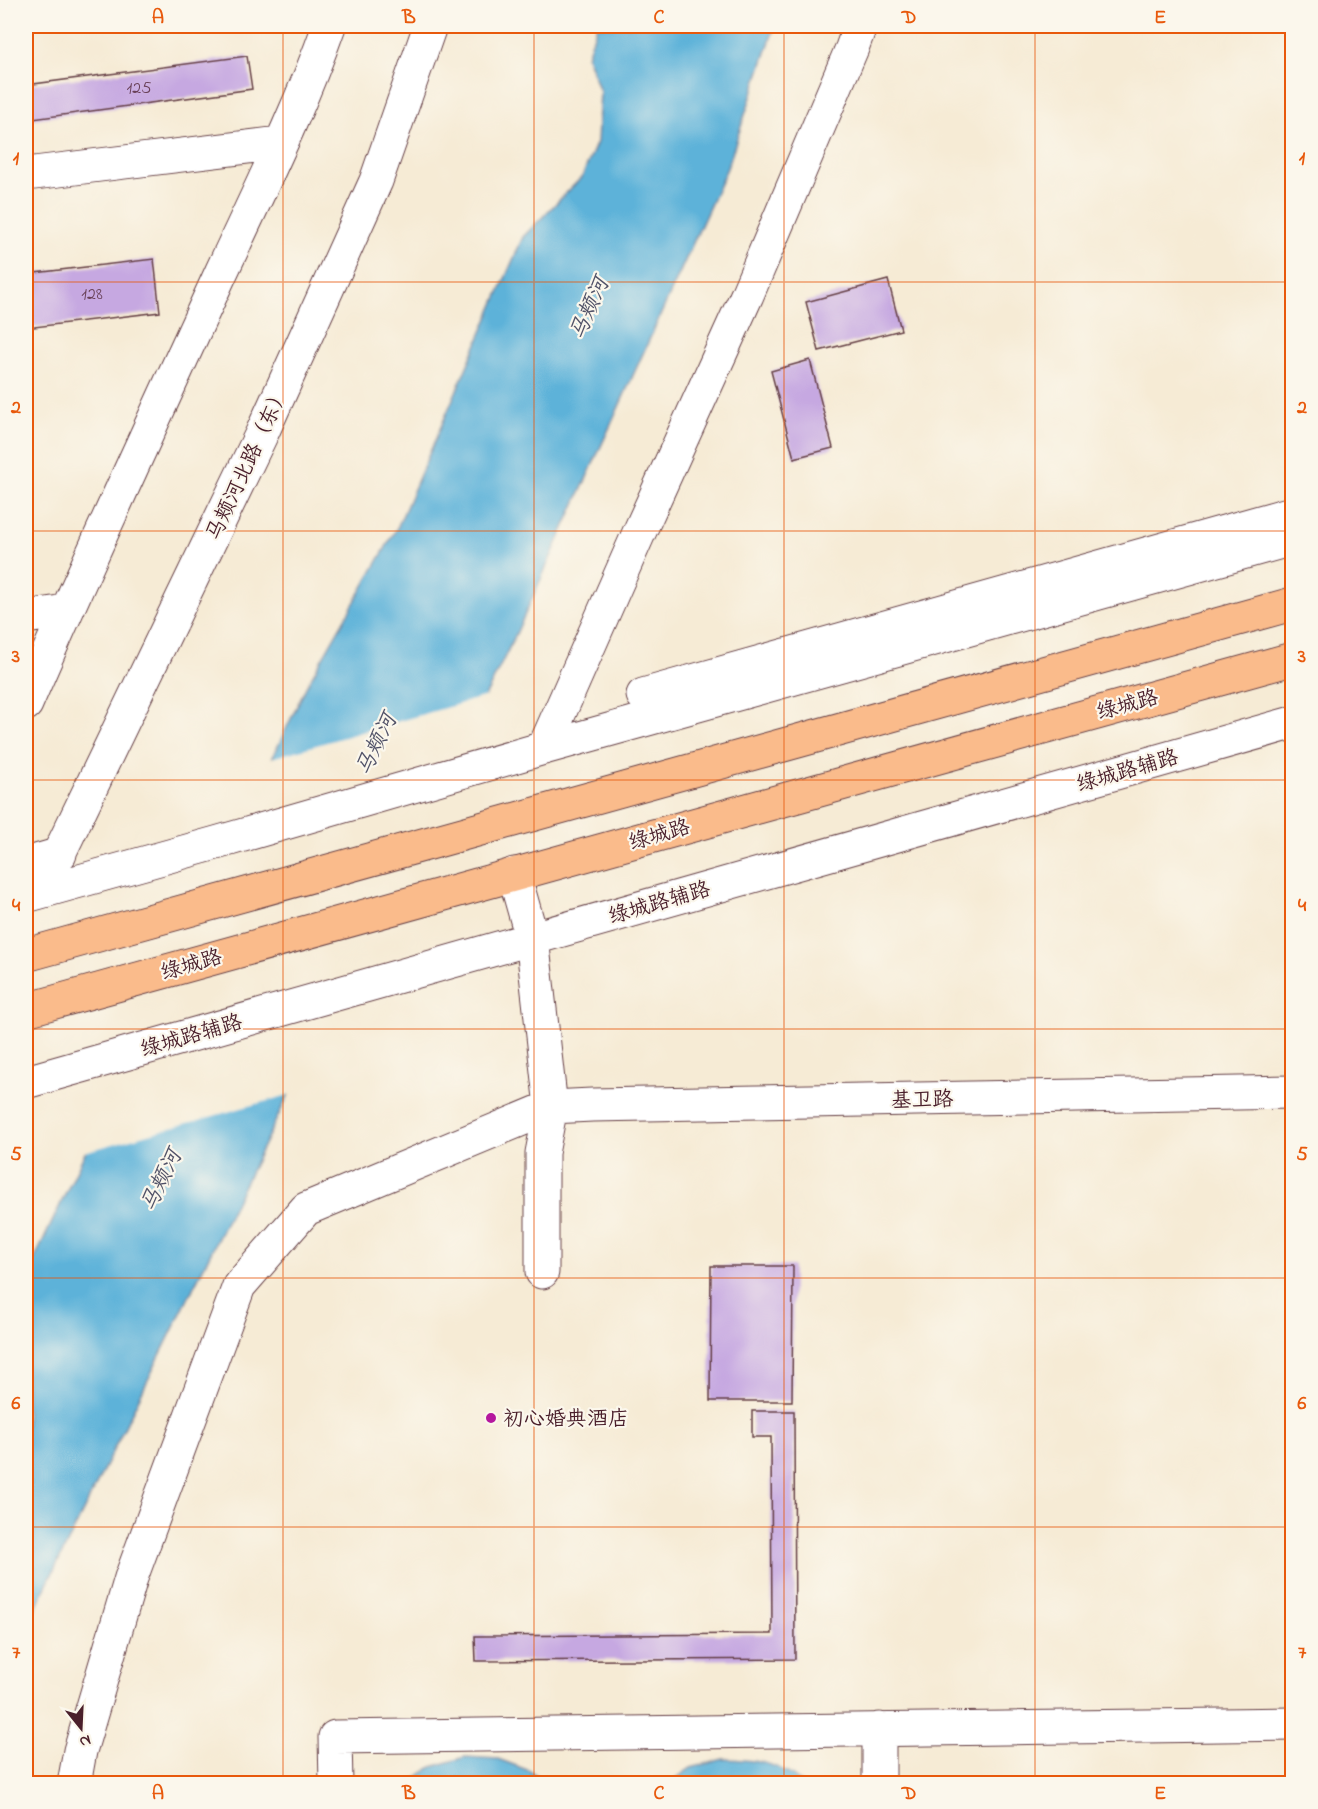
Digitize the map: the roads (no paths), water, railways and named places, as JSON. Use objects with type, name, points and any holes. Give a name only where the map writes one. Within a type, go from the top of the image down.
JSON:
[{"type":"main road","points":[[26,956],[1293,604]]},
{"type":"main road","name":"绿城路","points":[[26,1010],[1293,659]]},
{"type":"street","points":[[26,704],[66,611],[316,63],[329,26]]},
{"type":"street","name":"马颊河北路（东）","points":[[31,884],[60,854],[262,433],[371,191],[430,26]]},
{"type":"street","points":[[544,748],[747,295],[860,26]]},
{"type":"street","points":[[26,174],[280,143]]},
{"type":"street","points":[[643,696],[1293,513]]},
{"type":"street","points":[[31,884],[216,843],[544,748],[1293,539]]},
{"type":"street","points":[[26,617],[66,611]]},
{"type":"street","name":"绿城路辅路","points":[[38,1078],[1293,723]]},
{"type":"street","points":[[514,874],[532,938],[551,1107],[542,1153],[542,1272]]},
{"type":"street","name":"基卫路","points":[[74,1784],[80,1751],[131,1578],[239,1286],[306,1209],[551,1107],[604,1104],[1293,1092]]},
{"type":"street","points":[[336,1784],[335,1737],[1293,1724]]},
{"type":"street","points":[[879,1729],[879,1784]]},
{"type":"water","name":"马颊河","points":[[597,26],[775,26],[727,168],[516,634],[26,1627],[26,1277],[306,687],[398,526],[523,237],[582,177],[597,142],[600,92],[587,56]]},
{"type":"water","points":[[465,1757],[498,1759],[530,1771],[545,1783],[409,1783],[432,1767]]},
{"type":"water","points":[[723,1759],[765,1763],[783,1770],[802,1783],[669,1783],[691,1768]]},
{"type":"place","name":"初心婚典酒店","points":[[491,1418]]}]
